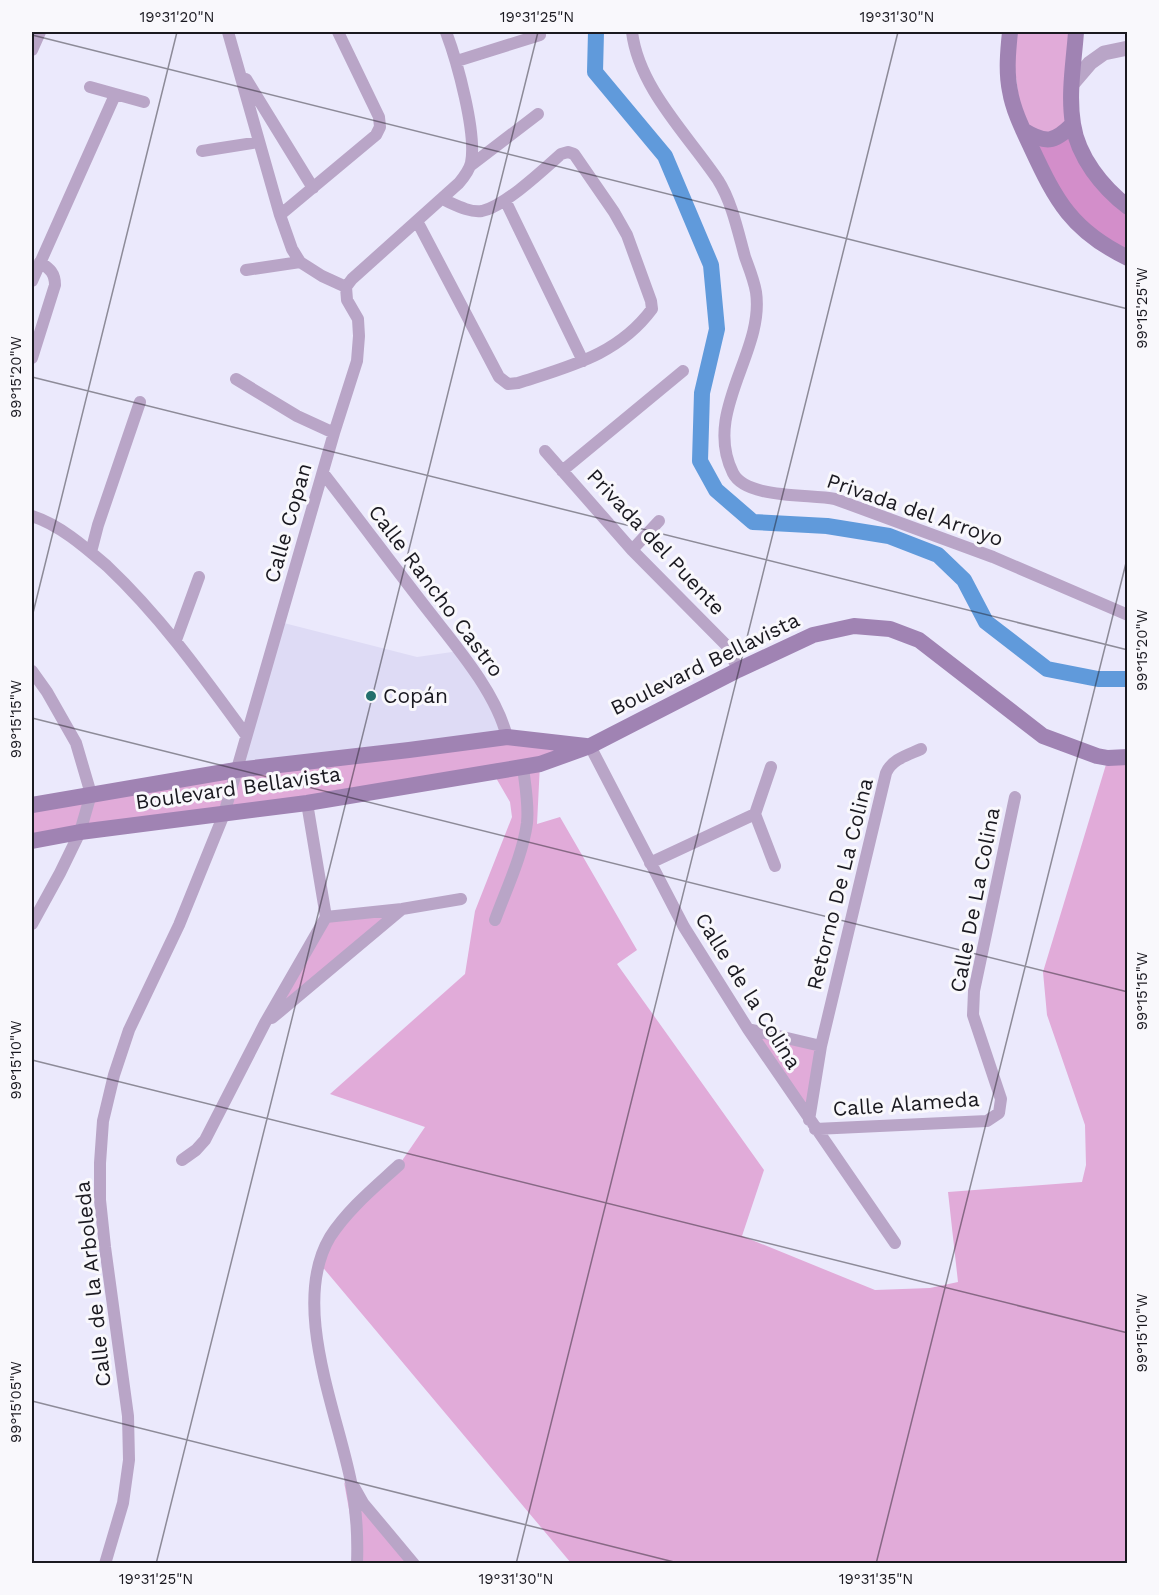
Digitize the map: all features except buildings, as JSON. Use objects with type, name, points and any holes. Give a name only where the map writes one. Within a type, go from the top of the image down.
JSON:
[{"type":"main road","points":[[1010,32],[1008,64],[1010,92],[1023,130],[1044,175],[1063,209],[1087,234],[1128,258]]},
{"type":"main road","points":[[1076,32],[1072,84],[1073,124],[1080,147],[1092,169],[1106,189],[1128,207]]},
{"type":"main road","points":[[1023,130],[1038,139],[1051,140],[1059,137],[1073,124]]},
{"type":"main road","name":"Boulevard Bellavista","points":[[32,841],[80,832],[307,802],[540,764],[590,746],[813,634],[854,626],[890,629],[919,640],[1043,736],[1097,756],[1128,757]]},
{"type":"main road","name":"Boulevard Bellavista","points":[[32,805],[236,770],[507,737],[590,746]]},
{"type":"street","points":[[32,50],[40,32]]},
{"type":"street","points":[[228,32],[280,215],[292,249],[300,262],[346,287],[352,279],[459,183],[471,165],[537,114]]},
{"type":"street","points":[[280,215],[376,135],[380,127],[379,117],[338,32]]},
{"type":"street","points":[[446,32],[457,61],[471,135],[471,165]]},
{"type":"street","name":"Privada del Arroyo","points":[[632,32],[633,43],[650,84],[720,182],[756,292],[756,321],[724,427],[726,456],[734,476],[752,489],[777,494],[817,495],[835,499],[993,557],[1128,615]]},
{"type":"street","points":[[457,61],[540,35]]},
{"type":"street","points":[[1072,84],[1090,63],[1104,53],[1128,48]]},
{"type":"street","points":[[238,65],[313,188]]},
{"type":"street","points":[[90,87],[144,102]]},
{"type":"street","points":[[32,281],[115,95]]},
{"type":"street","points":[[202,151],[259,142]]},
{"type":"street","points":[[417,221],[499,377],[508,384],[518,383],[609,350],[652,309],[627,235],[574,154],[568,152],[561,154],[505,200],[482,211],[461,208],[442,199]]},
{"type":"street","points":[[505,200],[582,361]]},
{"type":"street","points":[[32,358],[55,285],[55,276],[40,262]]},
{"type":"street","points":[[246,270],[300,262]]},
{"type":"street","name":"Calle Copan","points":[[236,770],[357,361],[358,319],[347,300],[346,287]]},
{"type":"street","name":"Privada del Puente","points":[[562,471],[683,371]]},
{"type":"street","points":[[236,380],[297,416],[334,433]]},
{"type":"street","points":[[91,552],[140,402]]},
{"type":"street","name":"Privada del Puente","points":[[544,451],[632,550],[728,647],[738,670]]},
{"type":"street","name":"Calle Rancho Castro","points":[[323,473],[459,651],[495,703],[503,719],[507,737]]},
{"type":"street","points":[[32,516],[64,532],[91,552],[130,588],[176,640],[246,735]]},
{"type":"street","points":[[632,550],[660,522]]},
{"type":"street","points":[[176,640],[199,577]]},
{"type":"street","points":[[32,671],[47,692],[76,743],[91,794],[80,832],[32,924]]},
{"type":"street","name":"Calle de la Colina","points":[[590,746],[684,927],[812,1125],[895,1243]]},
{"type":"street","name":"Retorno De La Colina","points":[[812,1125],[821,1046],[886,772],[895,761],[921,749]]},
{"type":"street","points":[[495,920],[523,841],[527,822],[523,767]]},
{"type":"street","points":[[771,767],[755,814],[775,866]]},
{"type":"street","name":"Calle de la Arboleda","points":[[105,1563],[123,1503],[129,1460],[128,1416],[100,1200],[100,1163],[104,1120],[114,1075],[129,1030],[179,925],[224,814],[236,770]]},
{"type":"street","name":"Calle De La Colina","points":[[999,1113],[1001,1099],[973,1015],[974,991],[1015,797]]},
{"type":"street","points":[[182,1160],[205,1140],[265,1023],[326,917],[307,802]]},
{"type":"street","points":[[650,863],[755,814]]},
{"type":"street","points":[[326,917],[402,909],[461,899]]},
{"type":"street","points":[[265,1023],[402,909]]},
{"type":"street","points":[[748,1029],[821,1046]]},
{"type":"street","name":"Calle Alameda","points":[[812,1125],[987,1121],[999,1113]]},
{"type":"street","points":[[357,1563],[351,1483],[318,1345],[314,1312],[315,1285],[330,1238],[356,1205],[399,1165]]},
{"type":"street","points":[[351,1483],[363,1503],[414,1563]]},
{"type":"shaded area","points":[[1010,32],[1076,32],[1073,124],[1060,137],[1023,130]]},
{"type":"shaded area","points":[[1073,124],[1080,147],[1127,207],[1127,258],[1111,250],[1044,175],[1038,139]]},
{"type":"shaded area","name":"Copán","points":[[280,622],[417,657],[459,651],[507,737],[236,770]]},
{"type":"shaded area","points":[[507,737],[590,746],[540,764],[537,824],[560,817],[637,950],[617,964],[764,1170],[742,1236],[875,1290],[930,1288],[958,1282],[948,1192],[1082,1182],[1086,1165],[1085,1125],[1047,1015],[1043,972],[1108,758],[1127,757],[1127,1563],[571,1563],[320,1264],[330,1238],[399,1165],[425,1127],[330,1094],[465,974],[475,911],[512,817],[510,802],[492,771],[32,841],[32,807]]},
{"type":"shaded area","points":[[402,909],[265,1023],[326,917]]},
{"type":"shaded area","points":[[748,1029],[821,1046],[809,1120]]},
{"type":"shaded area","points":[[344,1482],[352,1495],[410,1563],[356,1563],[356,1548]]},
{"type":"waterway","points":[[596,32],[595,72],[665,156],[711,265],[717,329],[702,393],[700,461],[716,490],[753,522],[827,526],[889,536],[938,555],[964,580],[986,622],[1047,669],[1098,679],[1128,679]]},
{"type":"place","name":"Copán","points":[[371,696]]}]
